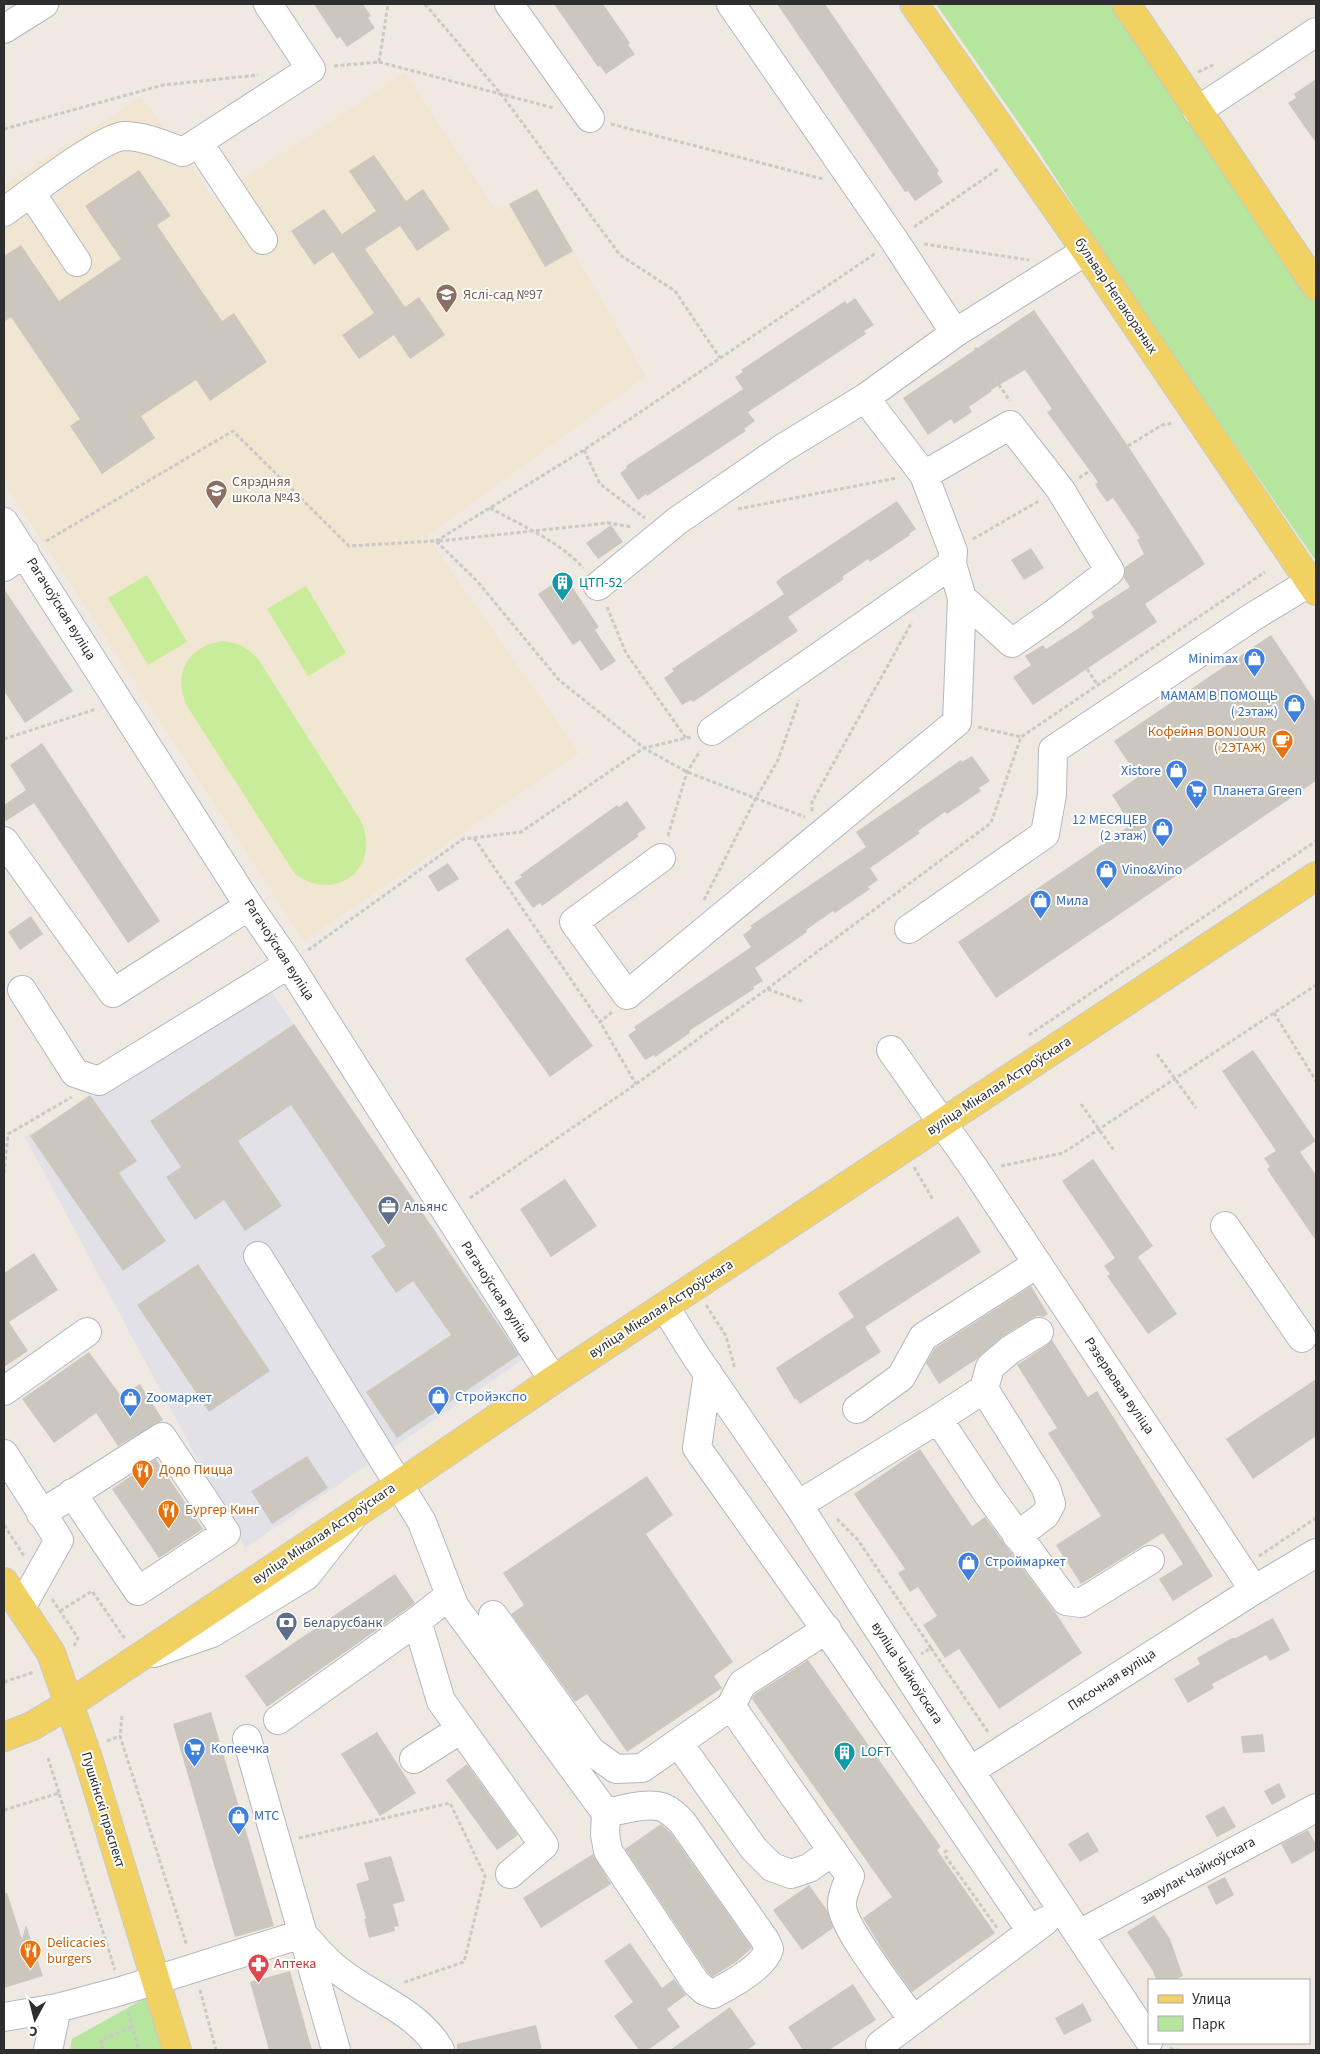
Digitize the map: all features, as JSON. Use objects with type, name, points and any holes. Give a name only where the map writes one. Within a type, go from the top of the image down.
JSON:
[{"type":"main road","name":"бульвар Непакораных","points":[[914,4],[1086,250],[1313,586]]},
{"type":"main road","points":[[1126,4],[1316,286]]},
{"type":"main road","name":"вуліца Мікалая Астроўскага","points":[[4,1737],[32,1726],[69,1704],[400,1484],[552,1380],[1316,876]]},
{"type":"main road","name":"Пушкінскі праспект","points":[[4,1582],[51,1653],[69,1704],[177,2050]]},
{"type":"street","points":[[4,29],[44,4]]},
{"type":"street","points":[[4,212],[111,139],[122,136],[140,137],[183,152],[311,69],[268,4]]},
{"type":"street","points":[[509,4],[590,118]]},
{"type":"street","points":[[731,4],[894,240],[955,333]]},
{"type":"street","points":[[1197,111],[1316,32]]},
{"type":"street","points":[[198,142],[263,240]]},
{"type":"street","points":[[31,193],[77,262]]},
{"type":"street","points":[[598,586],[663,532],[783,448],[865,398],[955,333],[1055,272],[1086,250]]},
{"type":"street","points":[[661,858],[574,922],[627,995],[957,722],[962,598],[952,557],[924,476],[865,398]]},
{"type":"street","points":[[924,476],[1010,425],[1060,489],[1110,571],[1012,643],[962,598]]},
{"type":"street","name":"Рагачоўская вуліца","points":[[4,522],[14,560],[119,701],[289,964],[552,1380]]},
{"type":"street","points":[[712,732],[952,557]]},
{"type":"street","points":[[908,929],[1045,834],[1052,794],[1053,750],[1251,618],[1313,586]]},
{"type":"street","points":[[4,841],[113,992],[250,906]]},
{"type":"street","points":[[22,990],[76,1073],[99,1081],[289,964]]},
{"type":"street","name":"Рэзервовая вуліца","points":[[892,1050],[976,1171],[1254,1590]]},
{"type":"street","points":[[1225,1226],[1302,1338]]},
{"type":"street","points":[[258,1256],[422,1522],[455,1607],[606,1814],[605,1834],[608,1851],[696,1983],[713,1994],[756,1967],[767,1955],[769,1949],[682,1822],[672,1812],[662,1807],[642,1806],[606,1814]]},
{"type":"street","points":[[857,1409],[901,1377],[923,1338],[1037,1264]]},
{"type":"street","name":"вуліца Чайкоўскага","points":[[665,1307],[798,1505],[970,1771],[1148,2038]]},
{"type":"street","points":[[4,1391],[87,1332]]},
{"type":"street","points":[[798,1505],[984,1389],[990,1367],[1010,1350],[1039,1332]]},
{"type":"street","points":[[708,1373],[697,1448],[827,1629],[1031,1932]]},
{"type":"street","points":[[984,1389],[1046,1488],[1051,1504],[1045,1515],[1017,1536]]},
{"type":"street","points":[[938,1419],[1017,1536],[1066,1601],[1081,1603],[1150,1560]]},
{"type":"street","points":[[41,1514],[72,1493],[162,1437],[226,1533],[138,1591],[72,1493]]},
{"type":"street","points":[[4,1454],[59,1540],[21,1608]]},
{"type":"street","points":[[1254,1590],[1316,1553]]},
{"type":"street","name":"Пясочная вуліца","points":[[970,1771],[1254,1590]]},
{"type":"street","points":[[278,1720],[417,1621],[450,1595]]},
{"type":"street","points":[[493,1615],[591,1751],[616,1769],[642,1768],[679,1744],[731,1706],[742,1684],[827,1629]]},
{"type":"street","points":[[417,1621],[441,1701],[544,1845],[510,1874]]},
{"type":"street","points":[[731,1706],[850,1876],[841,1904],[844,1918],[864,1950],[914,2020]]},
{"type":"street","points":[[414,1760],[461,1728]]},
{"type":"street","points":[[247,1739],[336,2050]]},
{"type":"street","points":[[679,1744],[754,1849],[772,1868],[791,1874],[809,1868],[833,1851]]},
{"type":"street","name":"завулак Чайкоўскага","points":[[1079,1934],[1316,1808]]},
{"type":"street","points":[[880,2045],[1062,1907]]},
{"type":"street","points":[[4,2017],[57,2008],[121,1991],[302,1934]]},
{"type":"street","points":[[302,1934],[332,1966],[405,2013],[436,2043],[440,2050]]},
{"type":"street","points":[[48,2050],[57,2008]]},
{"type":"path","points":[[379,62],[388,4]]},
{"type":"path","points":[[424,4],[501,94],[620,255],[675,291],[720,358]]},
{"type":"path","points":[[311,69],[379,62],[555,109]]},
{"type":"path","points":[[4,129],[163,85],[261,74]]},
{"type":"path","points":[[590,118],[857,188]]},
{"type":"path","points":[[436,541],[584,450],[998,169]]},
{"type":"path","points":[[894,240],[1025,258],[1055,272]]},
{"type":"path","points":[[1128,446],[1162,425],[1200,418]]},
{"type":"path","points":[[14,560],[233,431],[349,546],[436,541],[608,524],[663,532]]},
{"type":"path","points":[[584,450],[600,484],[663,532]]},
{"type":"path","points":[[952,557],[1093,469]]},
{"type":"path","points":[[735,510],[882,480],[924,476]]},
{"type":"path","points":[[489,508],[533,530],[576,560],[598,586],[626,653],[686,738]]},
{"type":"path","points":[[436,541],[477,581],[559,680],[644,748],[687,772],[811,820],[812,802],[915,617]]},
{"type":"path","points":[[470,1198],[636,1084],[991,823],[1021,736],[1265,572]]},
{"type":"path","points":[[1087,669],[1097,684]]},
{"type":"path","points":[[702,908],[756,798],[778,760],[800,697]]},
{"type":"path","points":[[4,739],[119,701]]},
{"type":"path","points":[[957,722],[1021,736]]},
{"type":"path","points":[[289,964],[463,838],[521,832],[644,748],[712,732]]},
{"type":"path","points":[[661,858],[687,772],[712,732]]},
{"type":"path","points":[[474,838],[600,1022],[636,1084]]},
{"type":"path","points":[[976,1171],[1063,1153],[1316,986]]},
{"type":"path","points":[[767,989],[804,1002]]},
{"type":"path","points":[[600,1022],[624,1002],[627,995]]},
{"type":"path","points":[[1274,1014],[1316,1081]]},
{"type":"path","points":[[1157,1054],[1196,1108]]},
{"type":"path","points":[[4,1173],[8,1134],[99,1081]]},
{"type":"path","points":[[1081,1104],[1114,1152]]},
{"type":"path","points":[[4,1682],[35,1672]]},
{"type":"path","points":[[122,1716],[120,1736],[194,1968],[216,2050]]},
{"type":"path","points":[[48,1758],[139,2050]]},
{"type":"path","points":[[4,1810],[60,1792]]},
{"type":"path","points":[[277,1844],[450,1804],[485,1876],[464,1962],[374,1993]]},
{"type":"path","points":[[102,2050],[101,2040],[132,2026]]},
{"type":"shaded area","name":"Сярэдняя школа №43","points":[[405,72],[495,209],[509,204],[537,189],[646,376],[427,536],[579,753],[304,941],[4,482],[4,185],[141,97],[183,152],[213,199]]},
{"type":"shaded area","points":[[271,991],[524,1359],[245,1548],[25,1137]]},
{"type":"green space","points":[[936,4],[1113,4],[1134,34],[1316,303],[1316,561],[1125,286],[1037,149]]},
{"type":"green space","points":[[147,575],[187,642],[148,665],[108,598]]},
{"type":"green space","points":[[306,586],[346,653],[308,676],[267,609]]},
{"type":"green space","points":[[223,641],[244,647],[260,662],[361,821],[366,838],[365,853],[360,866],[351,876],[339,883],[326,885],[310,882],[295,874],[187,706],[181,683],[186,663],[200,649]]},
{"type":"green space","points":[[147,1997],[162,2050],[70,2050],[72,2039]]},
{"type":"building","points":[[314,4],[363,4],[371,16],[368,18],[375,28],[347,47],[340,37],[337,39]]},
{"type":"building","points":[[554,4],[603,4],[630,43],[628,45],[635,54],[606,74],[600,66],[598,67]]},
{"type":"building","points":[[777,4],[825,4],[939,171],[937,173],[943,182],[915,201],[908,191],[905,192]]},
{"type":"building","points":[[1316,79],[1316,143],[1288,103],[1296,98],[1294,94]]},
{"type":"building","points":[[374,155],[406,201],[423,189],[450,229],[417,251],[400,226],[365,249],[405,307],[419,297],[445,335],[410,359],[394,335],[359,359],[342,335],[374,313],[333,252],[314,265],[291,231],[324,209],[342,234],[376,211],[349,171]]},
{"type":"building","points":[[139,170],[171,216],[157,225],[222,321],[234,313],[267,362],[210,401],[196,380],[141,416],[155,438],[102,474],[70,426],[80,419],[11,317],[4,322],[4,256],[21,245],[59,301],[121,259],[85,206]]},
{"type":"building","points":[[537,189],[573,251],[545,267],[509,204]]},
{"type":"building","points":[[855,298],[874,325],[864,331],[866,334],[748,412],[755,421],[744,429],[746,431],[638,500],[620,473],[627,468],[626,466],[743,389],[735,377],[743,372],[741,370],[845,301],[847,304]]},
{"type":"building","points":[[1034,310],[1128,446],[1205,564],[1145,604],[1157,622],[1033,705],[1013,677],[1031,665],[1025,656],[1043,645],[1046,649],[1076,630],[1094,617],[1091,612],[1130,587],[1124,578],[1125,567],[1144,554],[1137,540],[1140,538],[1113,498],[1107,502],[1099,491],[1095,484],[1098,482],[1047,412],[1052,409],[1025,370],[991,390],[969,407],[972,412],[954,424],[951,419],[928,435],[903,398]]},
{"type":"building","points":[[897,501],[916,529],[910,535],[870,562],[868,559],[842,577],[844,579],[788,617],[798,631],[693,702],[691,700],[682,705],[664,678],[674,671],[672,669],[784,594],[776,582],[782,577]]},
{"type":"building","points":[[611,525],[623,542],[598,559],[586,543]]},
{"type":"building","points":[[1031,548],[1044,568],[1024,580],[1011,560]]},
{"type":"building","points":[[565,576],[599,627],[595,630],[616,661],[601,671],[580,640],[573,645],[538,594]]},
{"type":"building","points":[[4,589],[73,691],[25,723],[4,691]]},
{"type":"building","name":"Планета Green","points":[[1271,635],[1316,702],[1316,781],[996,998],[958,942],[1131,825],[1112,795],[1138,777],[1114,741]]},
{"type":"building","points":[[42,743],[160,921],[128,943],[34,803],[6,821],[4,818],[4,805],[26,790],[10,765]]},
{"type":"building","points":[[972,756],[990,781],[979,788],[981,791],[947,814],[945,812],[918,831],[920,833],[870,868],[878,880],[868,887],[870,889],[835,913],[833,911],[806,930],[807,932],[755,968],[763,981],[753,987],[754,989],[689,1031],[690,1033],[655,1057],[654,1055],[645,1060],[628,1035],[636,1030],[634,1027],[751,947],[743,935],[752,928],[750,926],[866,847],[856,832],[961,760],[962,762]]},
{"type":"building","points":[[627,801],[646,828],[637,834],[639,836],[542,906],[540,903],[533,908],[514,882],[522,877],[520,875],[617,805],[619,807]]},
{"type":"building","points":[[448,863],[459,879],[438,892],[428,876]]},
{"type":"building","points":[[31,916],[43,934],[20,950],[8,932]]},
{"type":"building","points":[[508,928],[593,1046],[550,1077],[465,959]]},
{"type":"building","points":[[294,1024],[519,1355],[397,1438],[366,1392],[451,1335],[413,1281],[396,1293],[371,1256],[386,1246],[291,1105],[238,1141],[282,1206],[245,1231],[224,1200],[195,1220],[166,1177],[181,1167],[150,1121]]},
{"type":"building","points":[[1253,1050],[1316,1141],[1300,1152],[1316,1175],[1316,1241],[1267,1169],[1270,1167],[1264,1158],[1276,1151],[1222,1071]]},
{"type":"building","points":[[90,1095],[137,1161],[119,1173],[166,1241],[123,1271],[30,1136]]},
{"type":"building","points":[[1093,1159],[1153,1246],[1138,1257],[1177,1314],[1148,1334],[1107,1276],[1110,1274],[1104,1266],[1115,1258],[1062,1181]]},
{"type":"building","points":[[565,1179],[597,1226],[551,1257],[520,1209]]},
{"type":"building","points":[[958,1216],[981,1252],[865,1327],[881,1352],[800,1404],[796,1398],[795,1400],[776,1368],[854,1317],[838,1293]]},
{"type":"building","points":[[34,1253],[58,1290],[9,1322],[28,1351],[4,1367],[4,1273]]},
{"type":"building","points":[[198,1264],[270,1371],[209,1412],[137,1305]]},
{"type":"building","points":[[1031,1286],[1048,1314],[1031,1319],[1002,1337],[977,1359],[939,1384],[926,1363],[935,1348]]},
{"type":"building","points":[[1052,1340],[1088,1397],[1097,1391],[1213,1576],[1173,1601],[1159,1579],[1183,1564],[1163,1533],[1081,1584],[1056,1545],[1101,1516],[1048,1433],[1057,1428],[1017,1365]]},
{"type":"building","points":[[89,1352],[121,1396],[140,1384],[163,1420],[118,1446],[96,1413],[54,1443],[22,1399]]},
{"type":"building","points":[[1316,1379],[1316,1436],[1253,1479],[1226,1439]]},
{"type":"building","name":"Строймаркет","points":[[920,1449],[972,1526],[985,1517],[1055,1612],[1082,1653],[999,1709],[959,1649],[945,1658],[923,1625],[937,1616],[918,1587],[910,1592],[898,1573],[905,1569],[854,1494]]},
{"type":"building","points":[[307,1456],[328,1488],[272,1524],[251,1491]]},
{"type":"building","points":[[156,1459],[203,1529],[159,1558],[112,1489]]},
{"type":"building","points":[[647,1476],[673,1515],[646,1534],[733,1662],[714,1676],[722,1688],[627,1752],[587,1694],[575,1702],[511,1614],[524,1605],[503,1573]]},
{"type":"building","points":[[395,1574],[415,1603],[267,1707],[245,1676]]},
{"type":"building","points":[[1273,1618],[1290,1650],[1270,1661],[1266,1655],[1212,1684],[1214,1688],[1188,1703],[1174,1679],[1200,1664],[1197,1658]]},
{"type":"building","name":"LOFT","points":[[808,1660],[941,1847],[937,1850],[995,1933],[912,1992],[885,1954],[863,1918],[892,1897],[752,1699],[754,1695]]},
{"type":"building","points":[[211,1712],[274,1926],[235,1937],[173,1724]]},
{"type":"building","points":[[377,1732],[416,1793],[380,1816],[341,1754]]},
{"type":"building","points":[[1263,1734],[1265,1752],[1243,1753],[1241,1736]]},
{"type":"building","points":[[467,1764],[518,1835],[497,1850],[446,1780]]},
{"type":"building","points":[[1279,1783],[1286,1797],[1272,1805],[1264,1791]]},
{"type":"building","points":[[1224,1806],[1236,1827],[1217,1837],[1205,1816]]},
{"type":"building","points":[[661,1824],[670,1832],[752,1948],[736,1962],[712,1977],[625,1849]]},
{"type":"building","points":[[1308,1830],[1316,1844],[1316,1850],[1292,1864],[1281,1844]]},
{"type":"building","points":[[1088,1832],[1099,1851],[1080,1862],[1068,1844]]},
{"type":"building","points":[[593,1854],[611,1884],[541,1928],[523,1898]]},
{"type":"building","points":[[391,1856],[405,1901],[393,1904],[399,1926],[394,1927],[395,1931],[369,1938],[364,1919],[366,1918],[356,1884],[369,1880],[364,1863]]},
{"type":"building","points":[[1225,1877],[1234,1895],[1216,1905],[1207,1886]]},
{"type":"building","points":[[809,1885],[827,1910],[833,1928],[802,1950],[773,1910]]},
{"type":"building","points":[[4,1893],[7,1893],[22,1939],[26,1925],[43,1976],[4,1988]]},
{"type":"building","points":[[1154,1915],[1170,1939],[1183,1976],[1176,1979],[1156,1979],[1153,1971],[1127,1932]]},
{"type":"building","points":[[630,1943],[662,1988],[674,1979],[686,1995],[667,2009],[680,2027],[648,2050],[639,2050],[614,2016],[633,2002],[604,1961]]},
{"type":"building","points":[[290,1971],[312,2050],[269,2050],[250,1982]]},
{"type":"building","points":[[853,1984],[876,2020],[829,2050],[803,2050],[788,2027]]},
{"type":"building","points":[[1083,2003],[1092,2021],[1064,2035],[1055,2018]]},
{"type":"building","points":[[730,2007],[756,2044],[747,2050],[670,2050]]},
{"type":"building","points":[[536,2025],[542,2050],[457,2050],[457,2044]]},
{"type":"place","name":"Яслі-сад №97","points":[[447,314]]},
{"type":"place","name":"Сярэдняя школа №43","points":[[216,509]]},
{"type":"place","name":"ЦТП-52","points":[[563,602]]},
{"type":"place","name":"Minimax","points":[[1254,678]]},
{"type":"place","name":"МАМАМ В ПОМОЩЬ ( 2этаж)","points":[[1294,723]]},
{"type":"place","name":"Кофейня BONJOUR ( 2ЭТАЖ)","points":[[1282,759]]},
{"type":"place","name":"Xistore","points":[[1177,790]]},
{"type":"place","name":"Планета Green","points":[[1197,810]]},
{"type":"place","name":"12 МЕСЯЦЕВ (2 этаж)","points":[[1163,847]]},
{"type":"place","name":"Vino&Vino","points":[[1106,889]]},
{"type":"place","name":"Мила","points":[[1040,920]]},
{"type":"place","name":"Альянс","points":[[388,1226]]},
{"type":"place","name":"Стройэкспо","points":[[439,1416]]},
{"type":"place","name":"Zooмаркет","points":[[130,1417]]},
{"type":"place","name":"Додо Пицца","points":[[143,1489]]},
{"type":"place","name":"Бургер Кинг","points":[[169,1529]]},
{"type":"place","name":"Строймаркет","points":[[969,1581]]},
{"type":"place","name":"Беларусбанк","points":[[287,1642]]},
{"type":"place","name":"Копеечка","points":[[195,1768]]},
{"type":"place","name":"LOFT","points":[[845,1771]]},
{"type":"place","name":"МТС","points":[[238,1835]]},
{"type":"place","name":"Delicacies burgers","points":[[31,1970]]},
{"type":"place","name":"Аптека","points":[[258,1983]]}]
